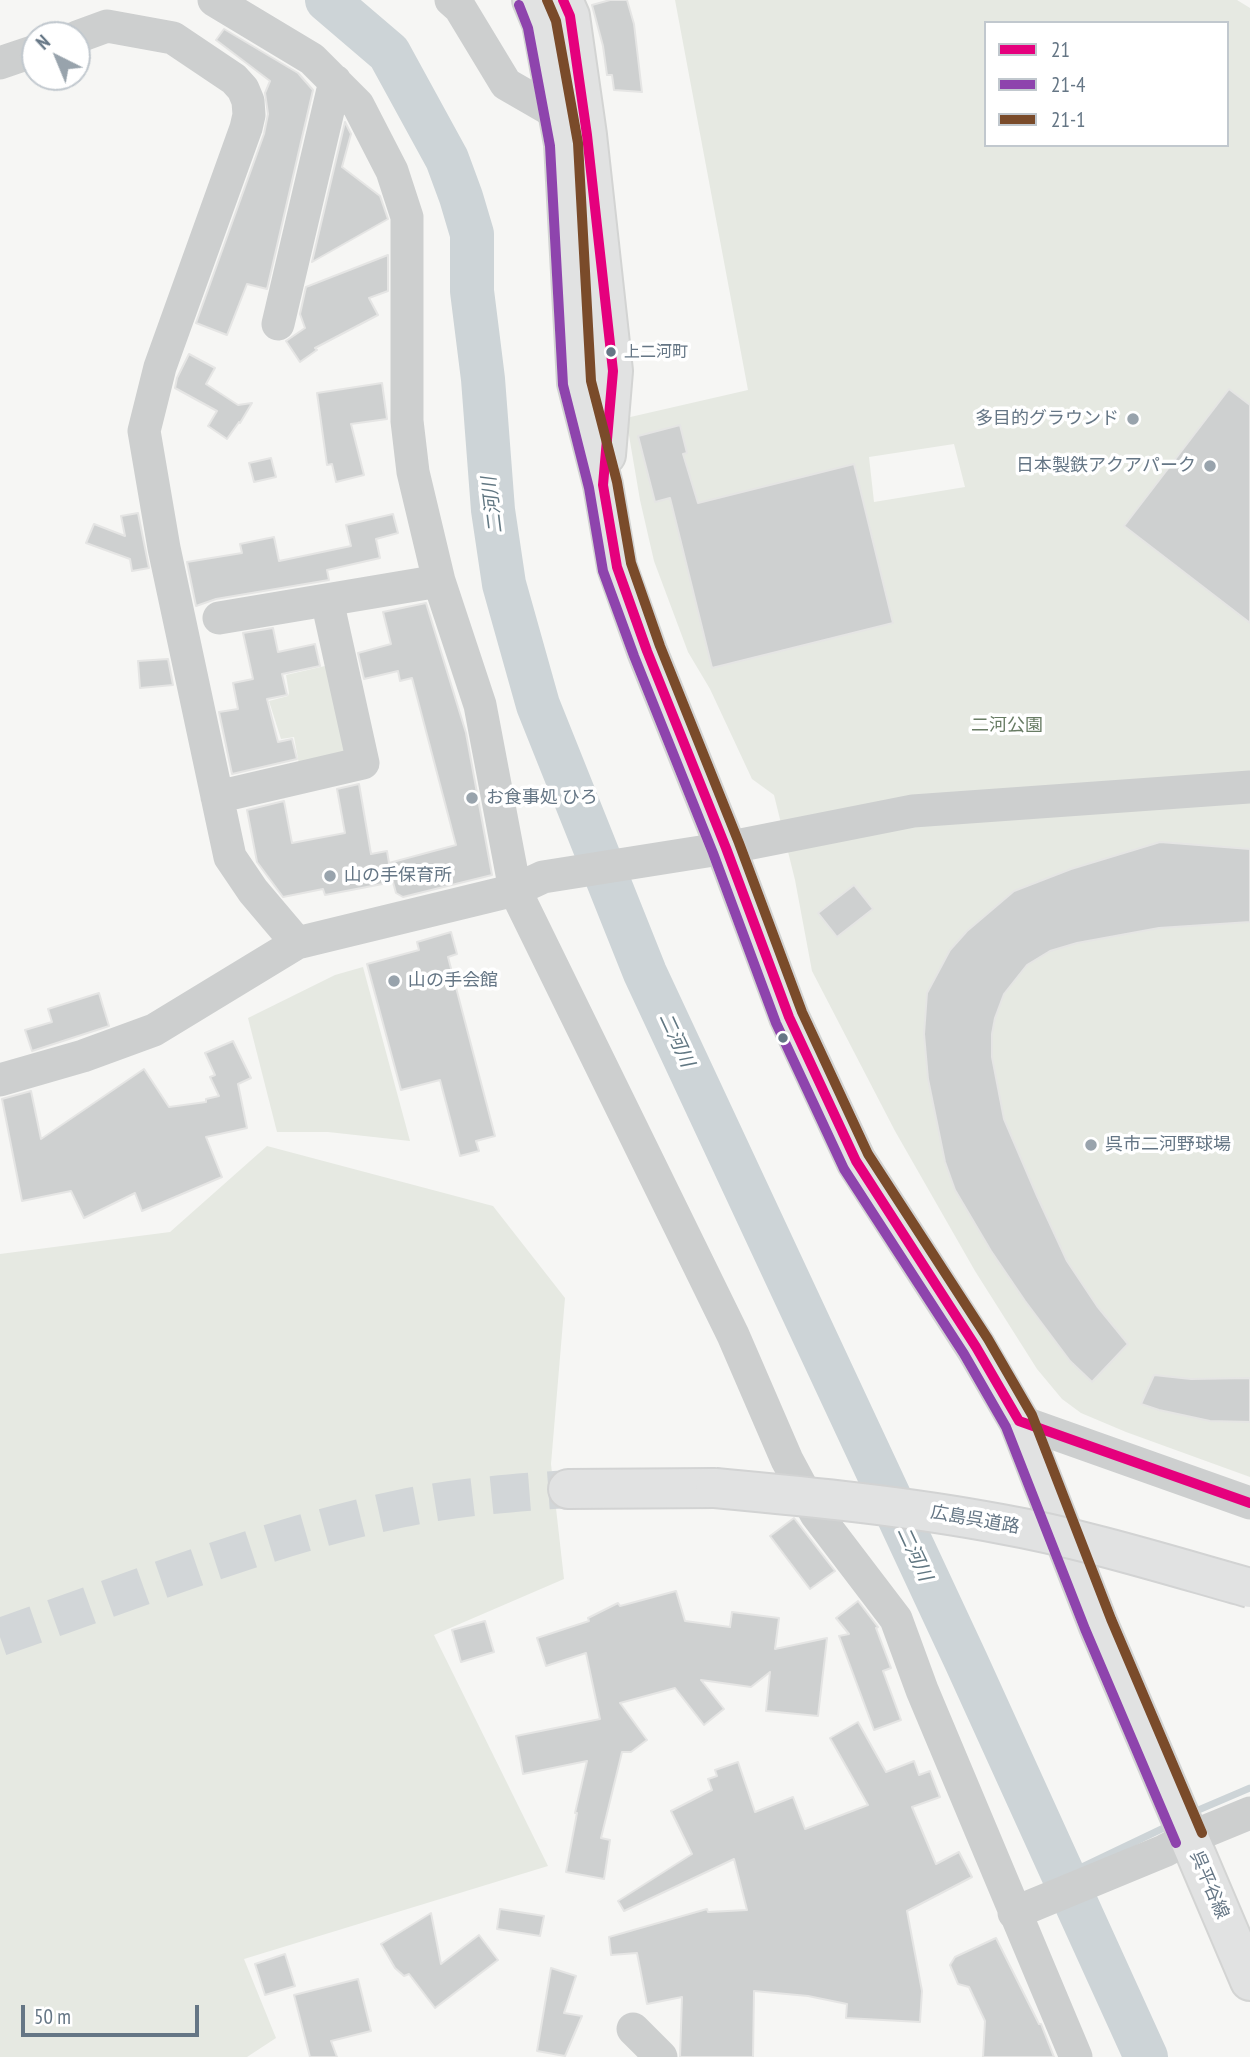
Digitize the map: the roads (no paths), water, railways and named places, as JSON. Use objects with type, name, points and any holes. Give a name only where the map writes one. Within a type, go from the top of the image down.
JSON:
[{"type":"main road","name":"呉平谷線","points":[[532,0],[542,24],[564,144],[577,383],[603,485],[617,567],[647,651],[726,848],[789,1017],[856,1161],[976,1347],[1019,1421],[1098,1624],[1177,1845],[1250,1981]]},
{"type":"main road","name":"呉平谷線","points":[[564,0],[570,16],[587,135],[613,371],[603,485]]},
{"type":"main road","name":"広島呉道路","points":[[568,1489],[715,1488],[870,1502],[1003,1524],[1136,1556],[1250,1588]]},
{"type":"street","points":[[214,0],[312,59],[335,81],[358,105],[392,171],[407,217],[407,421],[413,472],[439,581],[480,705],[529,883],[787,1460],[817,1514],[896,1619],[922,1690],[1021,1910],[1076,2057]]},
{"type":"street","points":[[451,0],[460,8],[506,84],[558,114]]},
{"type":"street","points":[[91,32],[107,26],[173,38],[234,79],[243,89],[248,102],[246,128],[160,367],[144,431],[164,548],[230,856],[253,891],[297,943]]},
{"type":"street","points":[[0,63],[21,56]]},
{"type":"street","points":[[278,324],[335,81]]},
{"type":"street","points":[[219,618],[439,581]]},
{"type":"street","points":[[217,797],[363,763],[327,600]]},
{"type":"street","points":[[0,1080],[83,1056],[154,1030],[297,943],[529,883],[913,811],[1250,787]]},
{"type":"street","points":[[1019,1421],[1250,1503]]},
{"type":"street","points":[[1021,1910],[1250,1813]]},
{"type":"street","points":[[633,2029],[661,2057]]},
{"type":"waterway","name":"二河川","points":[[327,0],[389,53],[447,159],[461,197],[472,234],[472,291],[483,379],[493,510],[504,584],[538,705],[645,973],[966,1661],[1146,2057]]},
{"type":"waterway","points":[[1189,1814],[1250,1788]]},
{"type":"waterway","points":[[1080,1868],[1170,1825]]},
{"type":"tunnel","points":[[0,1637],[248,1550],[348,1521],[441,1501],[568,1489]]},
{"type":"place","name":"上二河町","points":[[611,352]]},
{"type":"place","name":"多目的グラウンド","points":[[1133,419]]},
{"type":"place","name":"日本製鉄アクアパーク","points":[[1210,466]]},
{"type":"place","name":"お食事処 ひろ","points":[[472,798]]},
{"type":"place","name":"山の手保育所","points":[[330,876]]},
{"type":"place","name":"山の手会館","points":[[394,981]]},
{"type":"place","name":"呉市二河野球場","points":[[1091,1145]]},
{"type":"park label","name":"二河公園","points":[[1007,726]]}]
